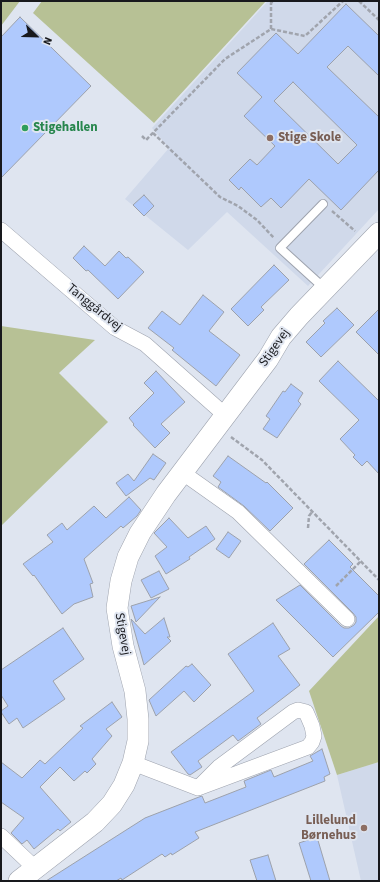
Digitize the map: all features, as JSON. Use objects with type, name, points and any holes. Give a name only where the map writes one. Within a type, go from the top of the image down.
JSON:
[{"type":"street","name":"Tanggårdvej","points":[[1,230],[115,328],[145,344],[221,421]]},
{"type":"street","name":"Stigevej","points":[[19,881],[95,822],[112,804],[124,784],[133,763],[138,741],[138,719],[135,691],[122,646],[116,608],[121,581],[128,557],[140,533],[166,494],[268,359],[281,337],[325,288],[374,238]]},
{"type":"street","points":[[183,473],[238,512],[347,619]]},
{"type":"street","points":[[133,763],[198,788],[308,747],[314,736],[312,726],[306,712],[298,710],[293,712],[219,768],[198,788]]},
{"type":"street","points":[[1,836],[36,868]]},
{"type":"lane","points":[[323,204],[280,248],[325,288]]},
{"type":"path","points":[[271,29],[271,3],[273,1]]},
{"type":"path","points":[[142,136],[146,140],[225,59],[271,29],[305,36],[343,1]]},
{"type":"path","points":[[359,1],[379,20]]},
{"type":"path","points":[[153,133],[220,197],[238,206],[257,220],[282,246]]},
{"type":"path","points":[[323,204],[374,238]]},
{"type":"path","points":[[221,421],[262,460],[379,580]]},
{"type":"path","points":[[308,528],[309,516],[312,512]]},
{"type":"path","points":[[325,597],[361,561]]},
{"type":"shaded area","name":"Stige Skole","points":[[268,1],[379,1],[379,209],[308,286],[227,212],[188,250],[125,199],[169,148],[152,128]]},
{"type":"shaded area","name":"Lillelund Børnehus","points":[[379,762],[379,881],[361,881],[337,775]]},
{"type":"green space","points":[[1,1],[20,1],[1,26]]},
{"type":"green space","points":[[42,1],[266,1],[154,123],[33,13]]},
{"type":"green space","points":[[1,326],[95,340],[59,373],[108,422],[1,526]]},
{"type":"green space","points":[[379,616],[379,762],[337,775],[309,691]]},
{"type":"building","points":[[346,4],[379,36],[379,76],[348,46],[327,67],[379,117],[379,170],[341,210],[309,179],[281,208],[271,198],[261,207],[241,187],[239,190],[229,180],[250,159],[257,165],[275,146],[244,116],[262,97],[237,73],[276,33],[298,54]],"holes":[[[293,82],[357,145],[338,164],[274,101]]]},
{"type":"building","name":"Stigehallen","points":[[20,17],[91,86],[1,178],[1,37]]},
{"type":"building","points":[[144,195],[154,206],[144,216],[133,205]]},
{"type":"building","points":[[84,246],[105,266],[119,251],[144,272],[118,299],[88,270],[86,271],[73,258]]},
{"type":"building","points":[[274,265],[289,280],[261,307],[264,310],[248,326],[231,309]]},
{"type":"building","points":[[203,295],[224,312],[209,331],[240,355],[216,386],[172,350],[174,348],[148,328],[162,311],[180,325]]},
{"type":"building","points":[[337,308],[354,325],[321,357],[306,342],[325,323],[323,321]]},
{"type":"building","points":[[379,309],[379,355],[356,332]]},
{"type":"building","points":[[338,361],[379,401],[379,474],[367,461],[362,466],[353,457],[355,455],[340,439],[359,420],[319,381]]},
{"type":"building","points":[[156,371],[185,402],[161,424],[170,433],[155,448],[133,425],[134,424],[129,418],[154,393],[144,383]]},
{"type":"building","points":[[291,384],[303,393],[298,401],[301,404],[277,438],[263,429],[270,419],[266,416],[283,391],[285,392]]},
{"type":"building","points":[[153,454],[166,463],[154,480],[150,478],[126,496],[116,483],[128,474],[134,481]]},
{"type":"building","points":[[228,456],[266,483],[267,482],[293,508],[270,531],[244,506],[218,487],[221,482],[213,476]]},
{"type":"building","points":[[129,497],[141,510],[137,516],[123,528],[121,526],[84,559],[93,583],[90,584],[93,597],[74,604],[62,614],[34,575],[33,576],[23,564],[53,542],[47,535],[62,523],[67,530],[94,506],[106,518]]},
{"type":"building","points":[[169,518],[188,538],[206,526],[215,539],[189,557],[190,559],[166,574],[155,556],[167,547],[154,533]]},
{"type":"building","points":[[228,532],[241,541],[229,558],[216,549]]},
{"type":"building","points":[[329,540],[353,564],[350,567],[379,596],[379,612],[333,657],[276,600],[300,585],[341,626],[344,628],[349,628],[354,625],[356,622],[356,617],[353,613],[304,564]]},
{"type":"building","points":[[159,571],[169,589],[151,598],[141,580]]},
{"type":"building","points":[[160,597],[136,622],[131,606]]},
{"type":"building","points":[[164,618],[170,637],[167,637],[171,641],[144,665],[131,619],[145,634]]},
{"type":"building","points":[[273,623],[290,649],[278,656],[300,685],[257,718],[261,724],[238,741],[233,735],[198,761],[202,767],[190,775],[188,774],[171,752],[254,691],[228,654]]},
{"type":"building","points":[[63,628],[84,659],[53,681],[65,699],[23,728],[17,718],[9,724],[1,712],[8,706],[1,695],[1,670]]},
{"type":"building","points":[[192,664],[211,685],[194,702],[184,691],[156,716],[149,700],[186,666],[188,667]]},
{"type":"building","points":[[112,702],[122,717],[106,729],[112,736],[92,759],[96,764],[87,773],[85,771],[74,781],[60,767],[40,787],[71,822],[60,831],[58,829],[34,849],[27,840],[22,844],[11,833],[24,818],[1,802],[1,762],[22,778],[40,760],[45,764],[83,728],[80,726]]},
{"type":"building","points":[[322,749],[330,774],[324,777],[325,781],[195,832],[199,838],[172,855],[171,853],[165,857],[162,854],[122,880],[121,878],[116,881],[46,881],[145,818],[202,796],[205,803],[246,787],[244,781],[271,770],[274,777],[313,761],[310,756]]},
{"type":"building","points":[[317,837],[330,881],[311,881],[299,843]]},
{"type":"building","points":[[268,855],[276,881],[257,881],[250,860]]},
{"type":"place","name":"Stigehallen","points":[[25,128]]},
{"type":"place","name":"Stige Skole","points":[[270,138]]},
{"type":"place","name":"Lillelund Børnehus","points":[[364,828]]}]
